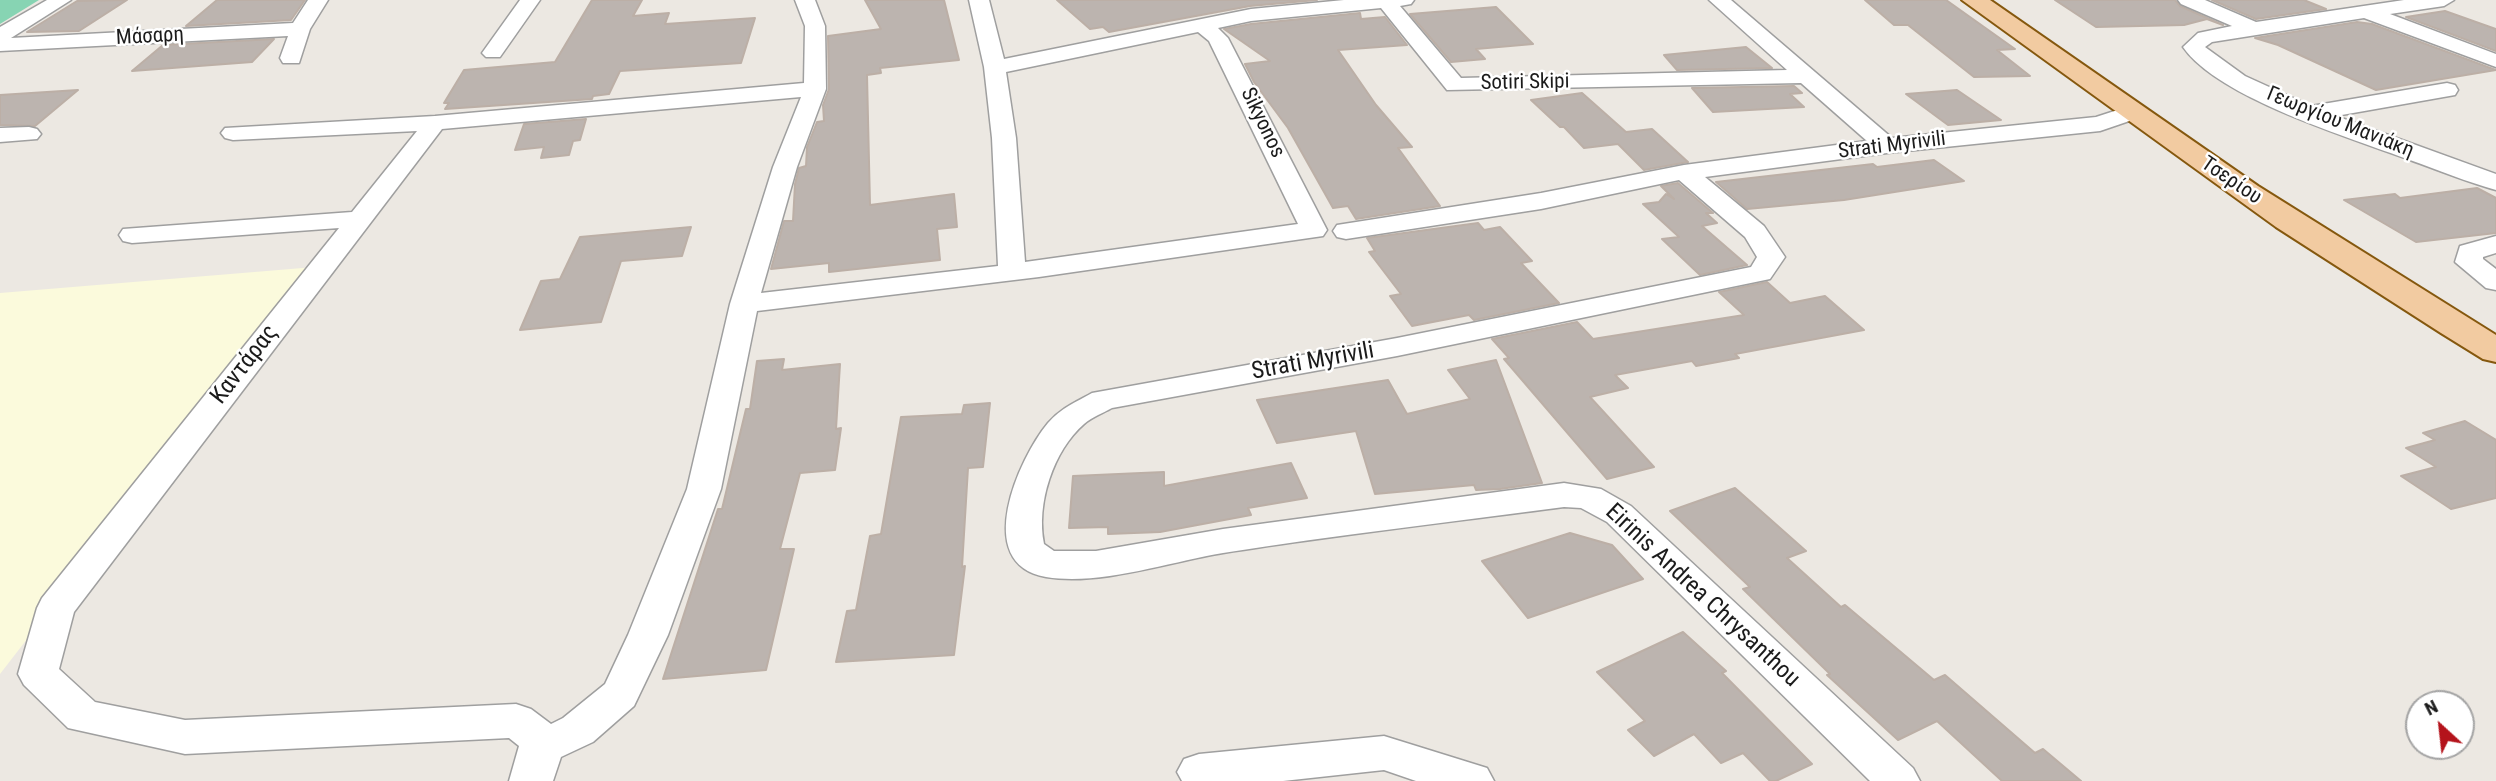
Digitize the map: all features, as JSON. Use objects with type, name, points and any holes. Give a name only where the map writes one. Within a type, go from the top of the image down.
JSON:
[{"type":"main road","name":"Τσερίου","points":[[1975,0],[2139,101]]},
{"type":"main road","name":"Τσερίου","points":[[2009,0],[2339,254],[2496,351]]},
{"type":"main road","name":"Τσερίου","points":[[2175,127],[2340,224],[2496,321]]},
{"type":"street","points":[[0,36],[61,0]]},
{"type":"street","points":[[291,58],[300,29],[318,0]]},
{"type":"street","points":[[493,53],[530,0]]},
{"type":"street","points":[[537,763],[620,695],[648,635],[704,489],[744,304],[785,167],[816,89],[815,26],[806,0]]},
{"type":"street","points":[[744,304],[1012,272],[1004,138],[995,67],[979,0]]},
{"type":"street","points":[[1719,0],[1887,146]]},
{"type":"street","points":[[2188,0],[2254,28],[2444,0]]},
{"type":"street","name":"Sotiri Skipi","points":[[995,67],[1035,61],[1200,24],[1309,7],[1396,1],[1455,85],[1805,76]]},
{"type":"street","points":[[2368,13],[2495,60]]},
{"type":"street","name":"Sikyonos","points":[[1012,272],[1314,230],[1219,38],[1200,24]]},
{"type":"street","name":"Γεωργίου Μανιάκη","points":[[2254,28],[2205,37],[2193,47],[2209,64],[2268,96],[2496,182]]},
{"type":"street","name":"Μάσαρη","points":[[0,45],[300,29]]},
{"type":"street","points":[[233,133],[435,123],[816,89]]},
{"type":"street","points":[[2309,113],[2446,90]]},
{"type":"street","name":"Strati Myrivili","points":[[2100,124],[2139,101]]},
{"type":"street","name":"Καντάρας","points":[[435,123],[56,608],[38,674],[83,716],[185,737],[516,721],[537,734],[537,763]]},
{"type":"street","name":"Strati Myrivili","points":[[1346,230],[1541,201],[1684,172],[1887,146],[2100,124],[2175,127]]},
{"type":"street","points":[[0,135],[29,134]]},
{"type":"street","name":"Strati Myrivili","points":[[1223,541],[1096,564],[1046,565],[1027,551],[1024,524],[1037,471],[1052,442],[1071,417],[1103,400],[1397,347],[1760,273],[1771,257],[1755,232],[1684,172]]},
{"type":"street","points":[[132,235],[358,219]]},
{"type":"street","points":[[2496,244],[2470,253],[2469,262],[2496,282]]},
{"type":"street","name":"Eirinis Andrea Chrysanthou","points":[[1223,541],[1564,495],[1589,497],[1619,513],[1898,781]]},
{"type":"street","points":[[1199,772],[1384,753],[1472,781]]},
{"type":"shaded area","points":[[315,267],[0,674],[0,293]]},
{"type":"green space","points":[[0,0],[39,0],[0,24]]},
{"type":"building","points":[[127,0],[79,31],[27,32],[77,1]]},
{"type":"building","points":[[217,0],[305,0],[291,20],[186,26]]},
{"type":"building","points":[[592,0],[642,0],[633,16],[669,13],[665,24],[755,18],[741,63],[620,71],[609,94],[593,96],[592,99],[445,109],[449,103],[444,103],[464,70],[555,62]]},
{"type":"building","points":[[865,0],[944,0],[959,60],[880,68],[881,73],[867,75],[870,205],[954,194],[957,227],[937,229],[940,260],[829,272],[829,263],[771,269],[784,221],[793,221],[795,184],[799,168],[806,166],[807,147],[817,122],[824,121],[823,105],[829,89],[828,36],[881,29]]},
{"type":"building","points":[[1057,0],[1317,0],[1250,6],[1109,32],[1103,27],[1090,29]]},
{"type":"building","points":[[1865,0],[1946,0],[2015,49],[1997,50],[2030,76],[1974,77],[1908,25],[1894,25]]},
{"type":"building","points":[[2055,0],[2175,0],[2180,6],[2223,25],[2207,19],[2184,25],[2096,27]]},
{"type":"building","points":[[2212,0],[2304,0],[2326,9],[2256,19]]},
{"type":"building","points":[[1496,7],[1533,44],[1476,49],[1485,59],[1451,62],[1410,14]]},
{"type":"building","points":[[2445,11],[2496,29],[2496,51],[2406,17]]},
{"type":"building","points":[[1360,13],[1361,19],[1385,17],[1407,45],[1338,50],[1376,105],[1412,147],[1398,148],[1440,206],[1356,219],[1348,206],[1333,208],[1288,128],[1254,82],[1245,64],[1270,61],[1224,29]]},
{"type":"building","points":[[2357,22],[2372,24],[2496,70],[2376,90],[2278,45],[2255,38]]},
{"type":"building","points":[[274,39],[252,62],[132,71],[163,45]]},
{"type":"building","points":[[1746,47],[1772,68],[1677,70],[1664,55]]},
{"type":"building","points":[[1794,86],[1802,93],[1790,94],[1804,107],[1713,112],[1692,88]]},
{"type":"building","points":[[78,90],[35,126],[0,125],[0,95]]},
{"type":"building","points":[[1957,90],[2001,120],[1948,125],[1906,94]]},
{"type":"building","points":[[1582,93],[1626,132],[1652,129],[1688,162],[1644,170],[1618,144],[1584,148],[1564,127],[1560,127],[1531,100]]},
{"type":"building","points":[[586,119],[580,140],[573,141],[569,155],[541,158],[544,147],[515,150],[524,124]]},
{"type":"building","points":[[1934,160],[1964,181],[1844,200],[1747,209],[1716,182],[1873,164],[1877,167]]},
{"type":"building","points":[[1678,183],[1713,213],[1706,213],[1717,223],[1702,226],[1747,265],[1700,275],[1662,239],[1679,237],[1643,204],[1659,202],[1666,194],[1674,199],[1661,186]]},
{"type":"building","points":[[2477,188],[2496,198],[2496,233],[2416,242],[2344,200],[2395,194],[2400,198]]},
{"type":"building","points":[[1478,223],[1484,230],[1500,227],[1532,261],[1521,263],[1559,303],[1474,320],[1469,315],[1412,326],[1390,296],[1401,294],[1369,252],[1375,251],[1367,238]]},
{"type":"building","points":[[691,227],[682,256],[621,261],[601,322],[520,330],[541,281],[560,279],[580,237]]},
{"type":"building","points":[[1767,282],[1790,303],[1825,296],[1864,330],[1735,354],[1739,358],[1696,366],[1692,361],[1615,375],[1628,388],[1590,397],[1654,467],[1607,479],[1504,359],[1509,358],[1492,339],[1577,322],[1593,339],[1744,315],[1719,292]]},
{"type":"building","points":[[784,359],[782,370],[840,364],[836,429],[841,428],[835,470],[800,473],[780,549],[794,549],[766,670],[663,679],[718,509],[722,509],[746,409],[750,409],[757,361]]},
{"type":"building","points":[[1496,360],[1542,483],[1500,489],[1476,490],[1474,485],[1375,494],[1356,431],[1277,443],[1257,400],[1388,380],[1407,414],[1470,399],[1448,370]]},
{"type":"building","points":[[990,403],[983,467],[968,468],[962,567],[965,566],[954,655],[836,662],[847,611],[856,610],[870,536],[881,534],[901,417],[962,414],[964,405]]},
{"type":"building","points":[[2465,421],[2496,440],[2496,498],[2451,509],[2401,476],[2436,467],[2406,448],[2435,440],[2423,433]]},
{"type":"building","points":[[1291,463],[1307,498],[1248,508],[1251,515],[1160,532],[1108,534],[1108,527],[1069,528],[1073,476],[1164,472],[1164,486]]},
{"type":"building","points":[[1735,488],[1806,551],[1787,558],[1841,607],[1845,605],[1934,680],[1945,675],[2035,753],[2043,749],[2081,781],[2002,781],[1937,721],[1898,740],[1827,675],[1830,674],[1743,589],[1750,587],[1670,511]]},
{"type":"building","points":[[1570,533],[1612,545],[1643,579],[1528,618],[1482,561]]},
{"type":"building","points":[[1683,632],[1726,671],[1722,673],[1812,764],[1776,781],[1770,781],[1743,753],[1721,763],[1694,734],[1654,756],[1628,730],[1645,721],[1597,672]]}]
